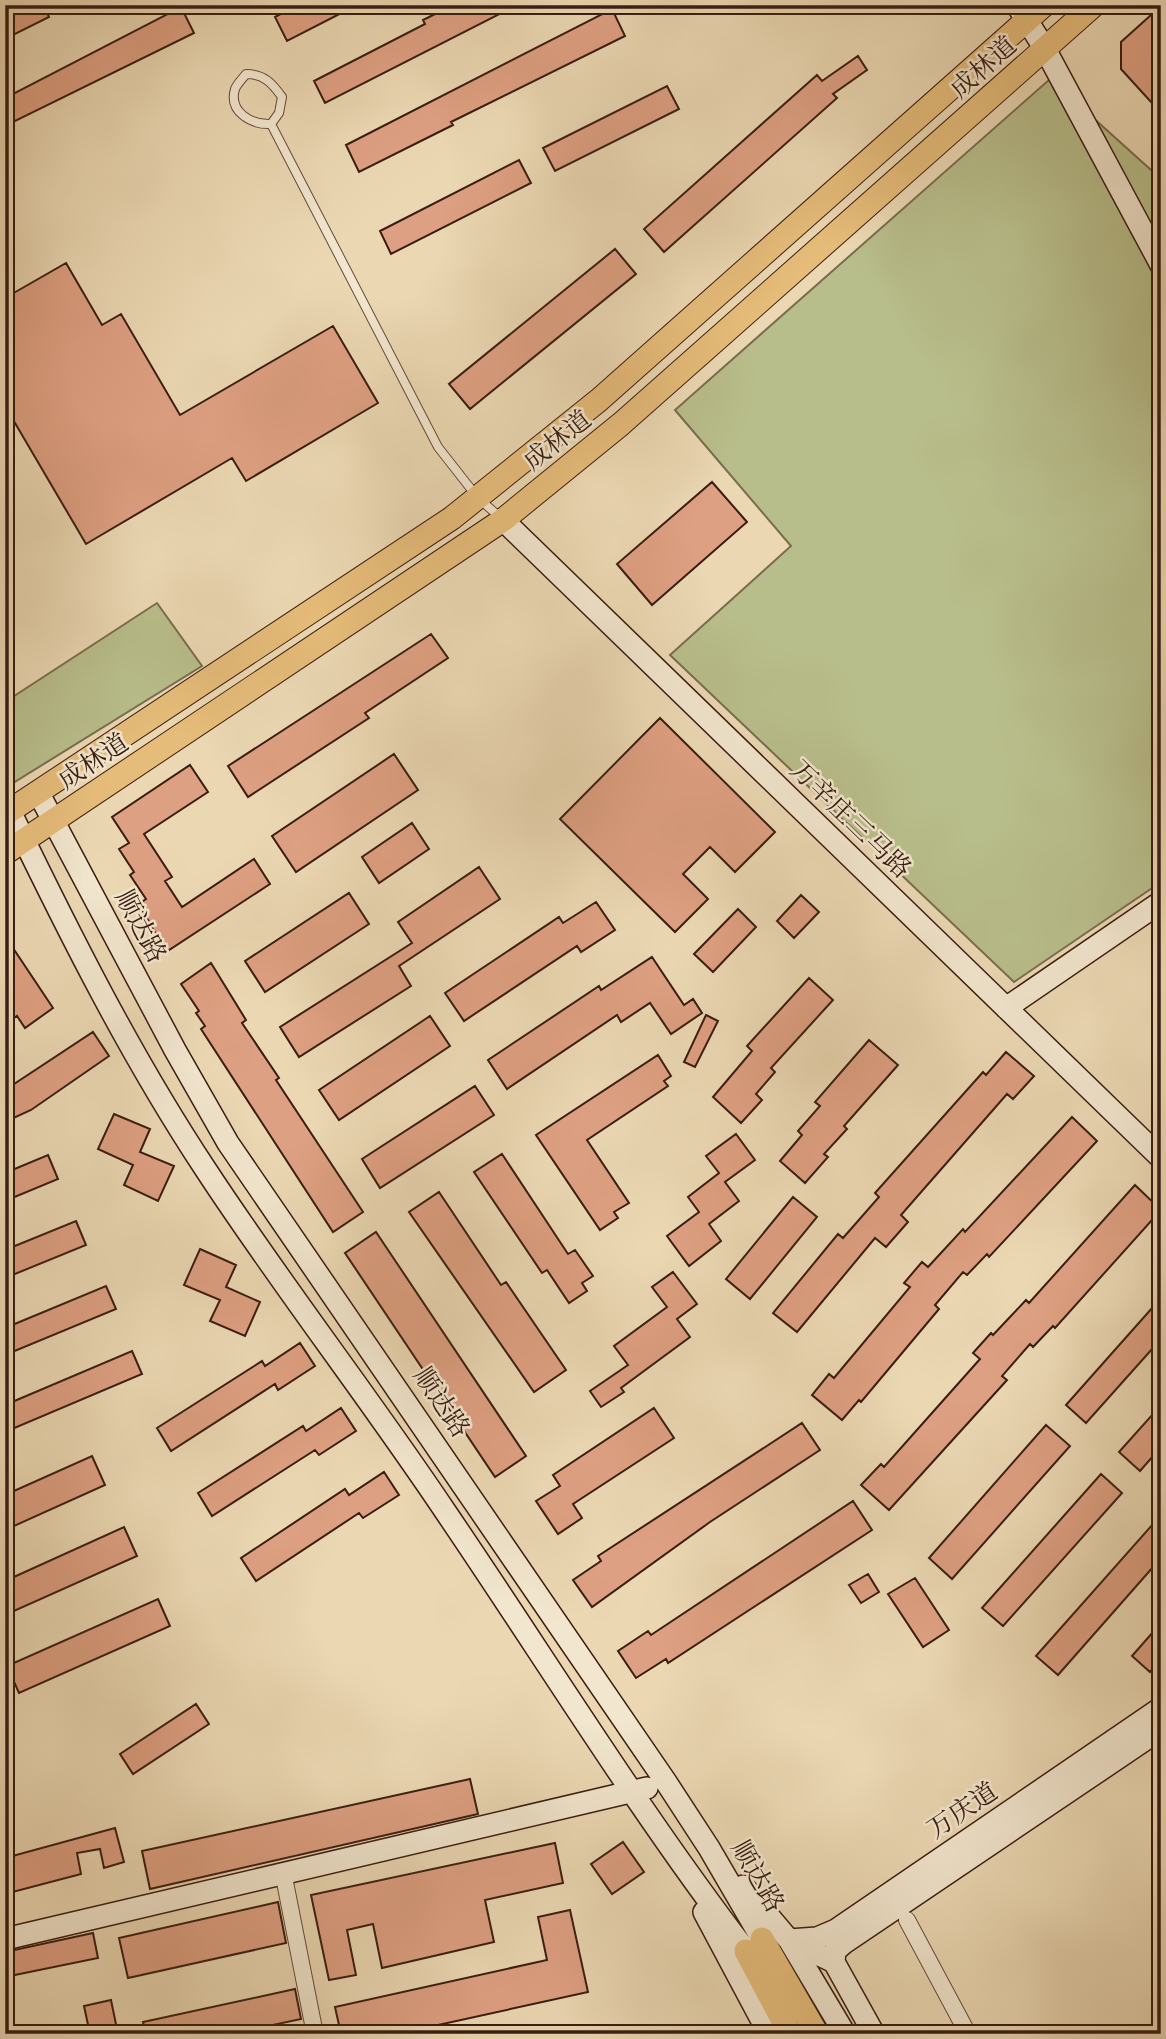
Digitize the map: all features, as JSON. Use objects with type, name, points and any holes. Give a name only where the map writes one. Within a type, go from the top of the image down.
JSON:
[{"type":"main road","name":"成林道","points":[[8,812],[366,576],[478,498],[599,400],[1021,14],[1044,5]]},
{"type":"main road","name":"成林道","points":[[15,847],[503,520],[621,424],[1094,5]]},
{"type":"main road","points":[[1021,14],[1045,49],[1161,265]]},
{"type":"main road","name":"万辛庄三马路","points":[[503,520],[1161,1158]]},
{"type":"main road","name":"顺达路","points":[[38,792],[175,1050],[229,1143],[709,1848],[754,1945],[790,2034]]},
{"type":"main road","name":"顺达路","points":[[8,812],[15,847],[205,1169],[443,1507],[635,1792],[681,1866],[754,1945],[817,2034]]},
{"type":"main road","points":[[1006,1008],[1161,902]]},
{"type":"main road","name":"万庆道","points":[[789,1940],[817,1938],[835,1930],[1161,1708]]},
{"type":"main road","name":"万庆道","points":[[834,1962],[835,1951],[844,1943],[1161,1729]]},
{"type":"main road","points":[[5,1939],[635,1792],[666,1782]]},
{"type":"main road","points":[[709,1848],[789,1940],[845,2034]]},
{"type":"main road","points":[[681,1866],[766,2030]]},
{"type":"main road","points":[[789,1940],[834,1962],[874,2034]]},
{"type":"street","points":[[283,1872],[315,2034]]},
{"type":"street","points":[[907,1920],[968,2034]]},
{"type":"lane","points":[[246,74],[259,74],[273,85],[282,97],[279,113],[271,124],[255,125],[243,117],[236,103],[235,89],[246,74]]},
{"type":"lane","points":[[271,124],[438,447],[478,498],[503,520]]},
{"type":"green space","points":[[1050,79],[1161,179],[1161,882],[1014,982],[670,655],[791,546],[675,410]]},
{"type":"green space","points":[[157,603],[202,666],[5,788],[5,702]]},
{"type":"building","points":[[13,5],[44,5],[49,17],[5,39],[5,9]]},
{"type":"building","points":[[297,5],[357,5],[287,41],[275,17]]},
{"type":"building","points":[[453,5],[517,5],[325,103],[314,81],[425,24],[423,20]]},
{"type":"building","points":[[1161,6],[1161,113],[1121,69],[1121,42]]},
{"type":"building","points":[[181,7],[194,33],[5,126],[5,98]]},
{"type":"building","points":[[612,9],[625,36],[451,122],[453,125],[359,172],[346,145]]},
{"type":"building","points":[[858,56],[867,70],[833,94],[837,98],[664,252],[644,229],[817,75],[822,81]]},
{"type":"building","points":[[667,86],[679,109],[555,171],[543,148]]},
{"type":"building","points":[[519,160],[531,183],[391,254],[380,231]]},
{"type":"building","points":[[615,249],[636,274],[470,409],[449,384]]},
{"type":"building","points":[[66,263],[102,325],[121,314],[180,415],[333,326],[378,403],[246,481],[232,458],[86,544],[5,406],[5,382],[13,378],[5,365],[5,298]]},
{"type":"building","points":[[712,482],[747,522],[652,605],[617,564]]},
{"type":"building","points":[[431,634],[448,658],[365,713],[369,718],[248,797],[228,766]]},
{"type":"building","points":[[660,718],[775,832],[735,872],[710,847],[683,874],[708,899],[675,932],[560,819]]},
{"type":"building","points":[[394,754],[418,790],[296,872],[272,836]]},
{"type":"building","points":[[190,765],[208,792],[144,834],[172,877],[165,881],[182,907],[254,859],[270,884],[166,952],[139,904],[146,899],[130,875],[134,872],[119,849],[129,843],[112,817]]},
{"type":"building","points":[[412,823],[429,849],[379,883],[362,857]]},
{"type":"building","points":[[479,867],[500,899],[399,966],[411,986],[299,1057],[280,1027],[412,943],[398,922]]},
{"type":"building","points":[[349,893],[369,924],[265,992],[245,961]]},
{"type":"building","points":[[801,895],[819,912],[794,938],[777,921]]},
{"type":"building","points":[[596,902],[615,930],[581,952],[577,946],[464,1021],[445,993],[559,917],[563,923]]},
{"type":"building","points":[[738,909],[756,927],[713,972],[694,954]]},
{"type":"building","points":[[5,936],[53,1008],[25,1028],[17,1016],[5,1024]]},
{"type":"building","points":[[652,957],[684,1005],[693,999],[702,1013],[671,1034],[650,1003],[621,1022],[617,1015],[507,1089],[488,1060],[599,986],[601,990]]},
{"type":"building","points":[[211,963],[246,1020],[242,1023],[279,1078],[276,1080],[363,1212],[333,1232],[201,1029],[205,1026],[196,1013],[199,1011],[181,984]]},
{"type":"building","points":[[809,978],[833,1000],[771,1068],[775,1072],[756,1094],[762,1100],[741,1123],[713,1097],[752,1051],[747,1046]]},
{"type":"building","points":[[706,1015],[718,1021],[695,1067],[684,1062]]},
{"type":"building","points":[[430,1016],[450,1046],[339,1120],[319,1090]]},
{"type":"building","points":[[93,1032],[109,1056],[31,1110],[5,1122],[5,1090]]},
{"type":"building","points":[[869,1040],[898,1065],[844,1126],[847,1129],[824,1154],[828,1157],[805,1183],[780,1161],[802,1135],[798,1131],[820,1106],[815,1102]]},
{"type":"building","points":[[1006,1052],[1034,1076],[1013,1099],[1007,1094],[901,1215],[908,1222],[886,1247],[875,1238],[797,1332],[773,1313],[838,1234],[843,1238],[879,1197],[875,1193],[983,1072],[986,1075]]},
{"type":"building","points":[[658,1055],[671,1076],[664,1081],[668,1086],[587,1140],[629,1203],[614,1212],[618,1218],[600,1230],[536,1135]]},
{"type":"building","points":[[475,1086],[494,1115],[380,1188],[362,1159]]},
{"type":"building","points":[[114,1114],[150,1129],[140,1152],[174,1166],[158,1201],[124,1185],[133,1165],[98,1149]]},
{"type":"building","points":[[1072,1117],[1097,1141],[989,1257],[987,1254],[967,1275],[963,1272],[935,1305],[939,1309],[861,1402],[859,1400],[842,1420],[812,1395],[829,1374],[834,1378],[910,1287],[904,1283],[922,1262],[928,1267],[963,1229],[965,1232]]},
{"type":"building","points":[[736,1134],[755,1160],[725,1182],[739,1201],[709,1224],[721,1241],[689,1266],[667,1236],[699,1212],[688,1197],[719,1173],[706,1156]]},
{"type":"building","points":[[502,1154],[568,1254],[575,1250],[593,1276],[582,1283],[587,1291],[569,1303],[547,1270],[542,1273],[474,1172]]},
{"type":"building","points":[[48,1155],[58,1179],[5,1201],[5,1173]]},
{"type":"building","points":[[1135,1185],[1161,1210],[1055,1328],[1053,1326],[1033,1347],[1030,1344],[1002,1376],[1007,1380],[889,1510],[861,1485],[881,1464],[884,1467],[980,1359],[973,1353],[991,1333],[993,1335],[1026,1300],[1029,1303]]},
{"type":"building","points":[[439,1192],[501,1285],[506,1282],[566,1370],[534,1392],[409,1212]]},
{"type":"building","points":[[793,1197],[817,1217],[750,1299],[726,1279]]},
{"type":"building","points":[[76,1221],[86,1245],[5,1278],[5,1250]]},
{"type":"building","points":[[376,1232],[526,1456],[495,1477],[345,1253]]},
{"type":"building","points":[[200,1249],[236,1265],[226,1287],[260,1302],[245,1336],[210,1321],[220,1300],[184,1285]]},
{"type":"building","points":[[673,1272],[697,1304],[677,1319],[690,1337],[621,1388],[624,1392],[601,1407],[590,1391],[628,1365],[614,1346],[667,1307],[652,1287]]},
{"type":"building","points":[[106,1286],[116,1309],[5,1355],[5,1328]]},
{"type":"building","points":[[1161,1298],[1161,1339],[1086,1423],[1066,1405]]},
{"type":"building","points":[[300,1343],[315,1366],[278,1390],[275,1384],[171,1451],[157,1428],[262,1361],[265,1366]]},
{"type":"building","points":[[132,1351],[142,1374],[5,1432],[5,1405]]},
{"type":"building","points":[[1161,1405],[1161,1447],[1140,1471],[1119,1452]]},
{"type":"building","points":[[341,1408],[356,1431],[319,1455],[315,1450],[212,1516],[198,1493],[303,1426],[306,1431]]},
{"type":"building","points":[[654,1408],[674,1438],[573,1504],[582,1518],[558,1534],[536,1501],[560,1486],[553,1475]]},
{"type":"building","points":[[802,1423],[820,1450],[710,1522],[592,1607],[573,1580],[601,1561],[598,1556]]},
{"type":"building","points":[[1046,1425],[1070,1446],[952,1579],[929,1558]]},
{"type":"building","points":[[92,1456],[105,1485],[5,1530],[5,1495]]},
{"type":"building","points":[[384,1472],[399,1495],[363,1518],[359,1513],[256,1581],[241,1558],[345,1489],[349,1495]]},
{"type":"building","points":[[1101,1474],[1122,1493],[1003,1626],[982,1608]]},
{"type":"building","points":[[853,1501],[872,1530],[668,1663],[666,1659],[636,1678],[618,1651],[648,1631],[651,1635]]},
{"type":"building","points":[[1161,1515],[1161,1558],[1058,1675],[1036,1656]]},
{"type":"building","points":[[124,1527],[137,1556],[5,1615],[5,1581]]},
{"type":"building","points":[[868,1574],[879,1592],[861,1603],[849,1585]]},
{"type":"building","points":[[915,1578],[949,1630],[923,1647],[888,1594]]},
{"type":"building","points":[[158,1599],[170,1626],[19,1693],[7,1666]]},
{"type":"building","points":[[1161,1623],[1161,1660],[1150,1672],[1132,1656]]},
{"type":"building","points":[[196,1704],[209,1724],[133,1774],[120,1754]]},
{"type":"building","points":[[470,1779],[478,1814],[150,1889],[142,1851]]},
{"type":"building","points":[[115,1828],[124,1862],[104,1868],[100,1849],[77,1853],[81,1874],[5,1894],[5,1858]]},
{"type":"building","points":[[623,1842],[644,1872],[612,1894],[591,1864]]},
{"type":"building","points":[[555,1843],[563,1883],[485,1900],[494,1942],[382,1968],[373,1924],[347,1930],[356,1975],[329,1980],[311,1895]]},
{"type":"building","points":[[278,1902],[286,1943],[128,1978],[119,1938]]},
{"type":"building","points":[[570,1910],[588,1992],[397,2034],[341,2034],[335,2007],[547,1960],[538,1917]]},
{"type":"building","points":[[93,1933],[98,1958],[5,1977],[5,1952]]},
{"type":"building","points":[[295,1989],[301,2019],[231,2034],[146,2034],[143,2022]]},
{"type":"building","points":[[111,2000],[118,2034],[90,2034],[84,2006]]}]
